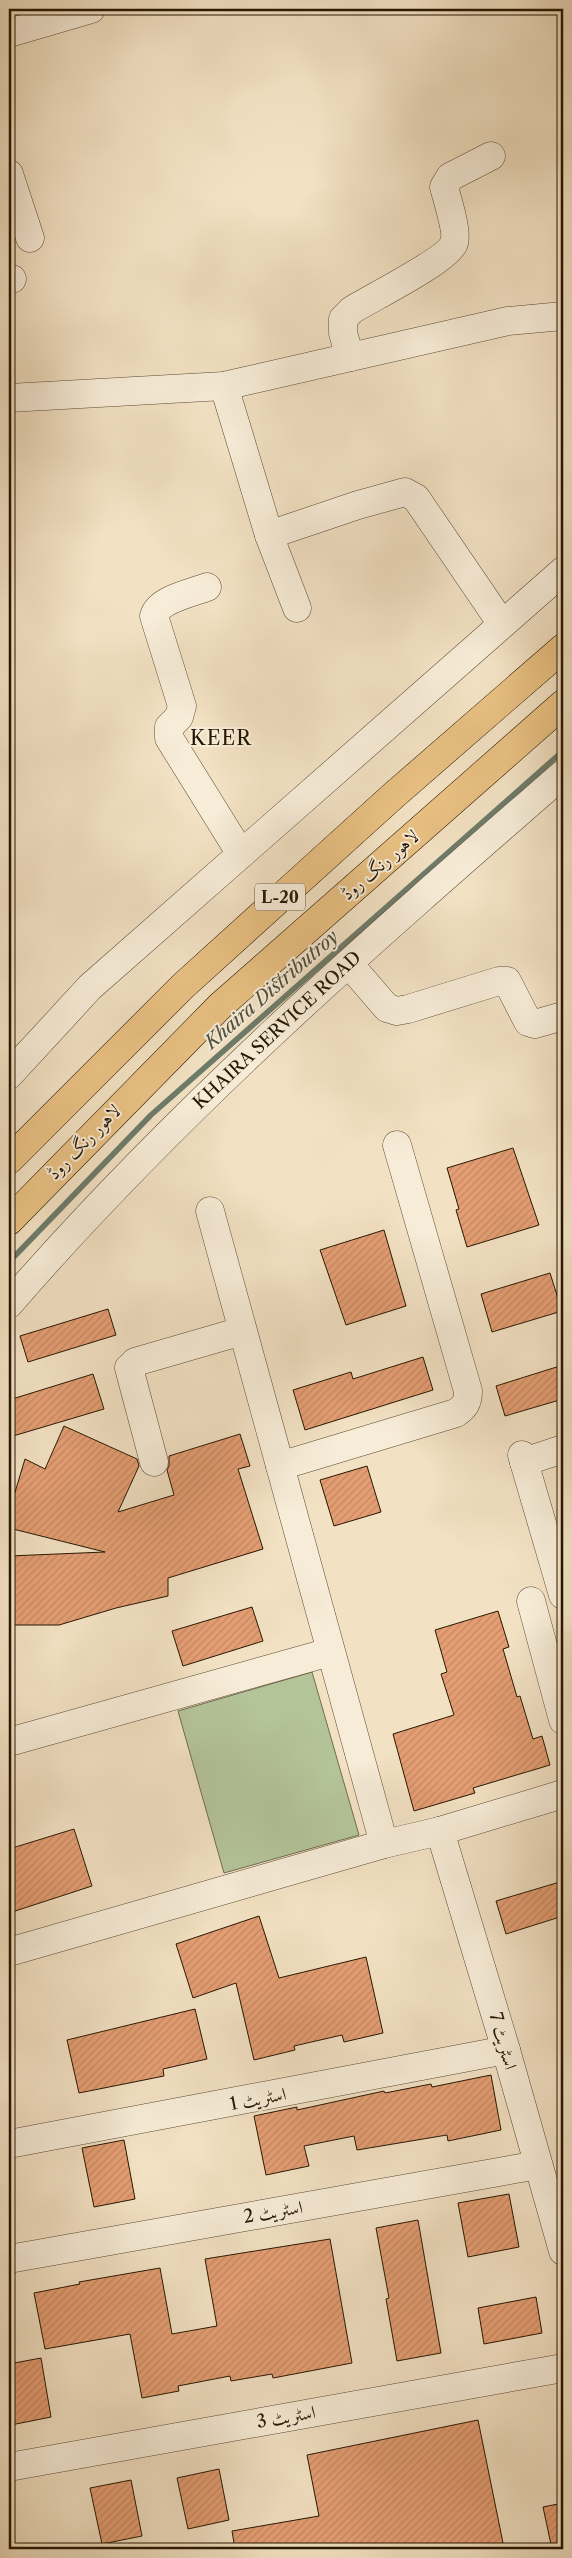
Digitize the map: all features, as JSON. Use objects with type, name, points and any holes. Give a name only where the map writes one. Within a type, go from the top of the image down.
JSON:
[{"type":"highway","name":"L-20","points":[[9,1160],[183,986],[394,795],[563,648]]},
{"type":"highway","name":"لاہور رنگ روڈ","points":[[9,1221],[220,1006],[563,704]]},
{"type":"street","points":[[9,33],[91,9]]},
{"type":"street","points":[[350,358],[342,333],[343,319],[352,310],[443,257],[454,243],[444,187],[450,177],[491,156]]},
{"type":"street","points":[[9,174],[30,238]]},
{"type":"street","points":[[9,398],[224,386],[508,321],[563,316]]},
{"type":"street","points":[[224,386],[269,535],[297,608]]},
{"type":"street","points":[[269,535],[358,504],[405,492],[416,498],[502,624]]},
{"type":"street","points":[[9,1075],[90,987],[563,571]]},
{"type":"street","points":[[207,587],[162,604],[156,610],[154,616],[182,706],[179,717],[169,727],[169,738],[241,854]]},
{"type":"street","name":"KHAIRA SERVICE ROAD","points":[[9,1304],[173,1127],[349,964],[561,780]]},
{"type":"street","points":[[349,964],[387,1008],[397,1011],[499,980],[507,981],[512,986],[528,1022],[535,1024],[563,1016]]},
{"type":"street","points":[[280,1466],[456,1413],[468,1400],[468,1391],[397,1145]]},
{"type":"street","points":[[210,1211],[384,1844]]},
{"type":"street","points":[[154,1462],[129,1368],[135,1362],[242,1331]]},
{"type":"street","points":[[563,1449],[523,1458],[563,1595]]},
{"type":"street","points":[[531,1601],[563,1720]]},
{"type":"street","points":[[9,1742],[330,1652]]},
{"type":"street","points":[[9,1952],[384,1844],[440,1831],[563,1794]]},
{"type":"street","name":"اسٹریٹ 7","points":[[440,1831],[506,2050],[563,2251]]},
{"type":"street","name":"اسٹریٹ 1","points":[[9,2144],[506,2050]]},
{"type":"street","name":"اسٹریٹ 2","points":[[9,2259],[538,2165]]},
{"type":"street","name":"اسٹریٹ 3","points":[[9,2467],[563,2368]]},
{"type":"green space","points":[[312,1672],[359,1835],[224,1873],[178,1711]]},
{"type":"building","points":[[513,1148],[539,1225],[467,1247],[456,1210],[459,1209],[447,1168]]},
{"type":"building","points":[[384,1230],[406,1306],[346,1325],[320,1250]]},
{"type":"building","points":[[550,1273],[562,1311],[492,1332],[481,1294]]},
{"type":"building","points":[[108,1309],[116,1335],[28,1362],[20,1336]]},
{"type":"building","points":[[423,1357],[433,1390],[305,1430],[293,1390],[351,1372],[353,1379]]},
{"type":"building","points":[[563,1365],[563,1399],[505,1416],[496,1386]]},
{"type":"building","points":[[93,1374],[104,1409],[13,1436],[9,1423],[9,1400]]},
{"type":"building","points":[[64,1426],[137,1459],[139,1466],[118,1512],[174,1495],[167,1470],[169,1456],[240,1434],[250,1466],[238,1469],[263,1549],[168,1578],[168,1596],[116,1608],[59,1625],[9,1625],[9,1556],[105,1552],[9,1528],[9,1512],[25,1459],[45,1469]]},
{"type":"building","points":[[367,1466],[381,1512],[334,1526],[320,1480]]},
{"type":"building","points":[[252,1607],[263,1641],[183,1666],[172,1631]]},
{"type":"building","points":[[498,1611],[509,1647],[503,1649],[517,1697],[520,1696],[533,1739],[542,1736],[550,1765],[473,1788],[475,1793],[414,1811],[393,1734],[454,1715],[441,1674],[447,1672],[435,1630]]},
{"type":"building","points":[[74,1829],[92,1886],[9,1913],[9,1849]]},
{"type":"building","points":[[563,1881],[563,1916],[506,1934],[496,1901]]},
{"type":"building","points":[[259,1916],[279,1978],[366,1957],[383,2033],[344,2042],[342,2035],[294,2046],[295,2050],[254,2060],[236,1983],[193,1998],[176,1944]]},
{"type":"building","points":[[195,2009],[207,2059],[163,2069],[164,2076],[79,2093],[67,2040]]},
{"type":"building","points":[[491,2075],[501,2130],[448,2141],[447,2135],[357,2150],[354,2136],[304,2146],[309,2166],[266,2175],[254,2116],[297,2107],[297,2110],[384,2091],[385,2093],[431,2084],[432,2087]]},
{"type":"building","points":[[124,2140],[135,2199],[94,2207],[82,2148]]},
{"type":"building","points":[[509,2194],[519,2247],[468,2257],[458,2203]]},
{"type":"building","points":[[418,2220],[441,2353],[397,2361],[386,2299],[389,2298],[376,2228]]},
{"type":"building","points":[[330,2239],[352,2363],[273,2378],[272,2374],[231,2381],[230,2376],[178,2386],[179,2391],[142,2398],[130,2334],[45,2349],[34,2293],[80,2284],[79,2282],[160,2268],[172,2334],[217,2326],[205,2259]]},
{"type":"building","points":[[536,2297],[542,2333],[484,2344],[478,2308]]},
{"type":"building","points":[[41,2358],[51,2417],[11,2425],[9,2364]]},
{"type":"building","points":[[478,2420],[503,2543],[472,2549],[235,2549],[232,2531],[319,2516],[307,2455]]},
{"type":"building","points":[[219,2469],[229,2520],[188,2529],[177,2478]]},
{"type":"building","points":[[131,2480],[142,2536],[102,2544],[90,2488]]},
{"type":"building","points":[[563,2503],[563,2549],[552,2549],[543,2507]]},
{"type":"waterway","name":"Khaira Distributroy","points":[[9,1262],[151,1115],[563,751]]},
{"type":"district","name":"KEER","points":[[221,738]]}]
